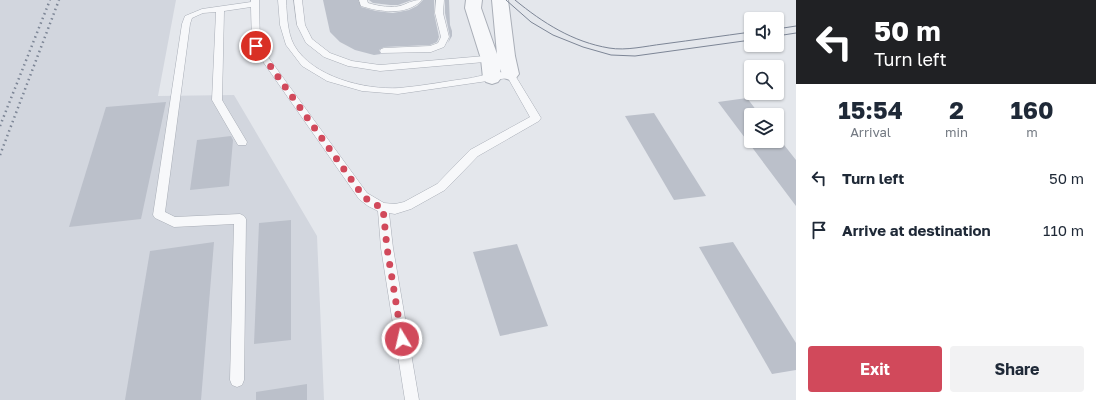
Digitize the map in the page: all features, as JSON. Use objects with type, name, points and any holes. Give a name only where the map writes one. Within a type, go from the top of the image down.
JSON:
[{"type":"street","points":[[474,0],[473,8],[490,59],[492,78]]},
{"type":"street","points":[[500,0],[506,56],[510,74]]},
{"type":"lane","points":[[237,380],[240,219],[174,222],[159,215],[186,24],[189,16],[202,11],[255,2],[256,46],[363,196],[372,203],[383,208],[395,209],[407,206],[441,187],[474,153],[536,118],[510,74],[492,78],[398,91],[362,88],[330,79],[305,64],[290,45],[284,25],[282,0]]},
{"type":"lane","points":[[298,0],[301,25],[309,41],[327,55],[351,64],[380,68],[490,59],[506,56]]},
{"type":"lane","points":[[363,0],[364,4],[374,8],[398,9],[409,6],[418,0]]},
{"type":"lane","points":[[384,51],[431,49],[441,45],[446,37],[439,13],[440,0]]},
{"type":"lane","points":[[220,9],[216,100],[242,142]]},
{"type":"lane","points":[[383,208],[387,248],[412,400]]},
{"type":"shaded area","points":[[0,0],[176,0],[158,96],[234,95],[317,236],[324,400],[0,400]]},
{"type":"building","points":[[323,0],[358,0],[361,7],[393,13],[409,10],[417,6],[423,0],[434,0],[434,13],[439,37],[437,42],[430,45],[384,47],[379,50],[381,54],[374,55],[355,50],[340,42],[330,32]]},
{"type":"building","points":[[369,0],[412,0],[398,5],[390,5],[373,3]]},
{"type":"building","points":[[445,0],[449,0],[450,25],[452,31],[452,36],[448,43],[450,37],[445,13]]},
{"type":"building","points":[[744,98],[744,100],[749,100],[755,108],[744,108],[744,137],[718,102]]},
{"type":"building","points":[[166,102],[141,219],[69,227],[106,107]]},
{"type":"building","points":[[654,113],[706,196],[674,200],[625,116]]},
{"type":"building","points":[[231,136],[233,140],[229,186],[190,190],[197,140]]},
{"type":"building","points":[[784,145],[796,160],[796,206],[752,148],[784,148]]},
{"type":"building","points":[[291,220],[291,340],[254,344],[259,223]]},
{"type":"building","points":[[214,242],[201,400],[125,400],[150,251]]},
{"type":"building","points":[[733,242],[796,343],[796,370],[772,374],[699,247]]},
{"type":"building","points":[[517,244],[548,326],[500,336],[473,252]]},
{"type":"building","points":[[307,384],[307,400],[256,400],[256,392]]},
{"type":"tram line","points":[[506,0],[531,22],[553,35],[583,47],[611,55],[635,56],[744,41]]},
{"type":"tram line","points":[[515,0],[536,16],[559,30],[583,41],[609,48],[636,48],[744,33]]},
{"type":"tram line","points":[[784,28],[796,26]]},
{"type":"tram line","points":[[784,35],[796,33]]},
{"type":"railway","points":[[0,126],[50,0]]},
{"type":"railway","points":[[0,155],[59,0]]},
{"type":"route","points":[[256,46],[363,196],[372,203],[383,208],[387,248],[402,339]]}]
